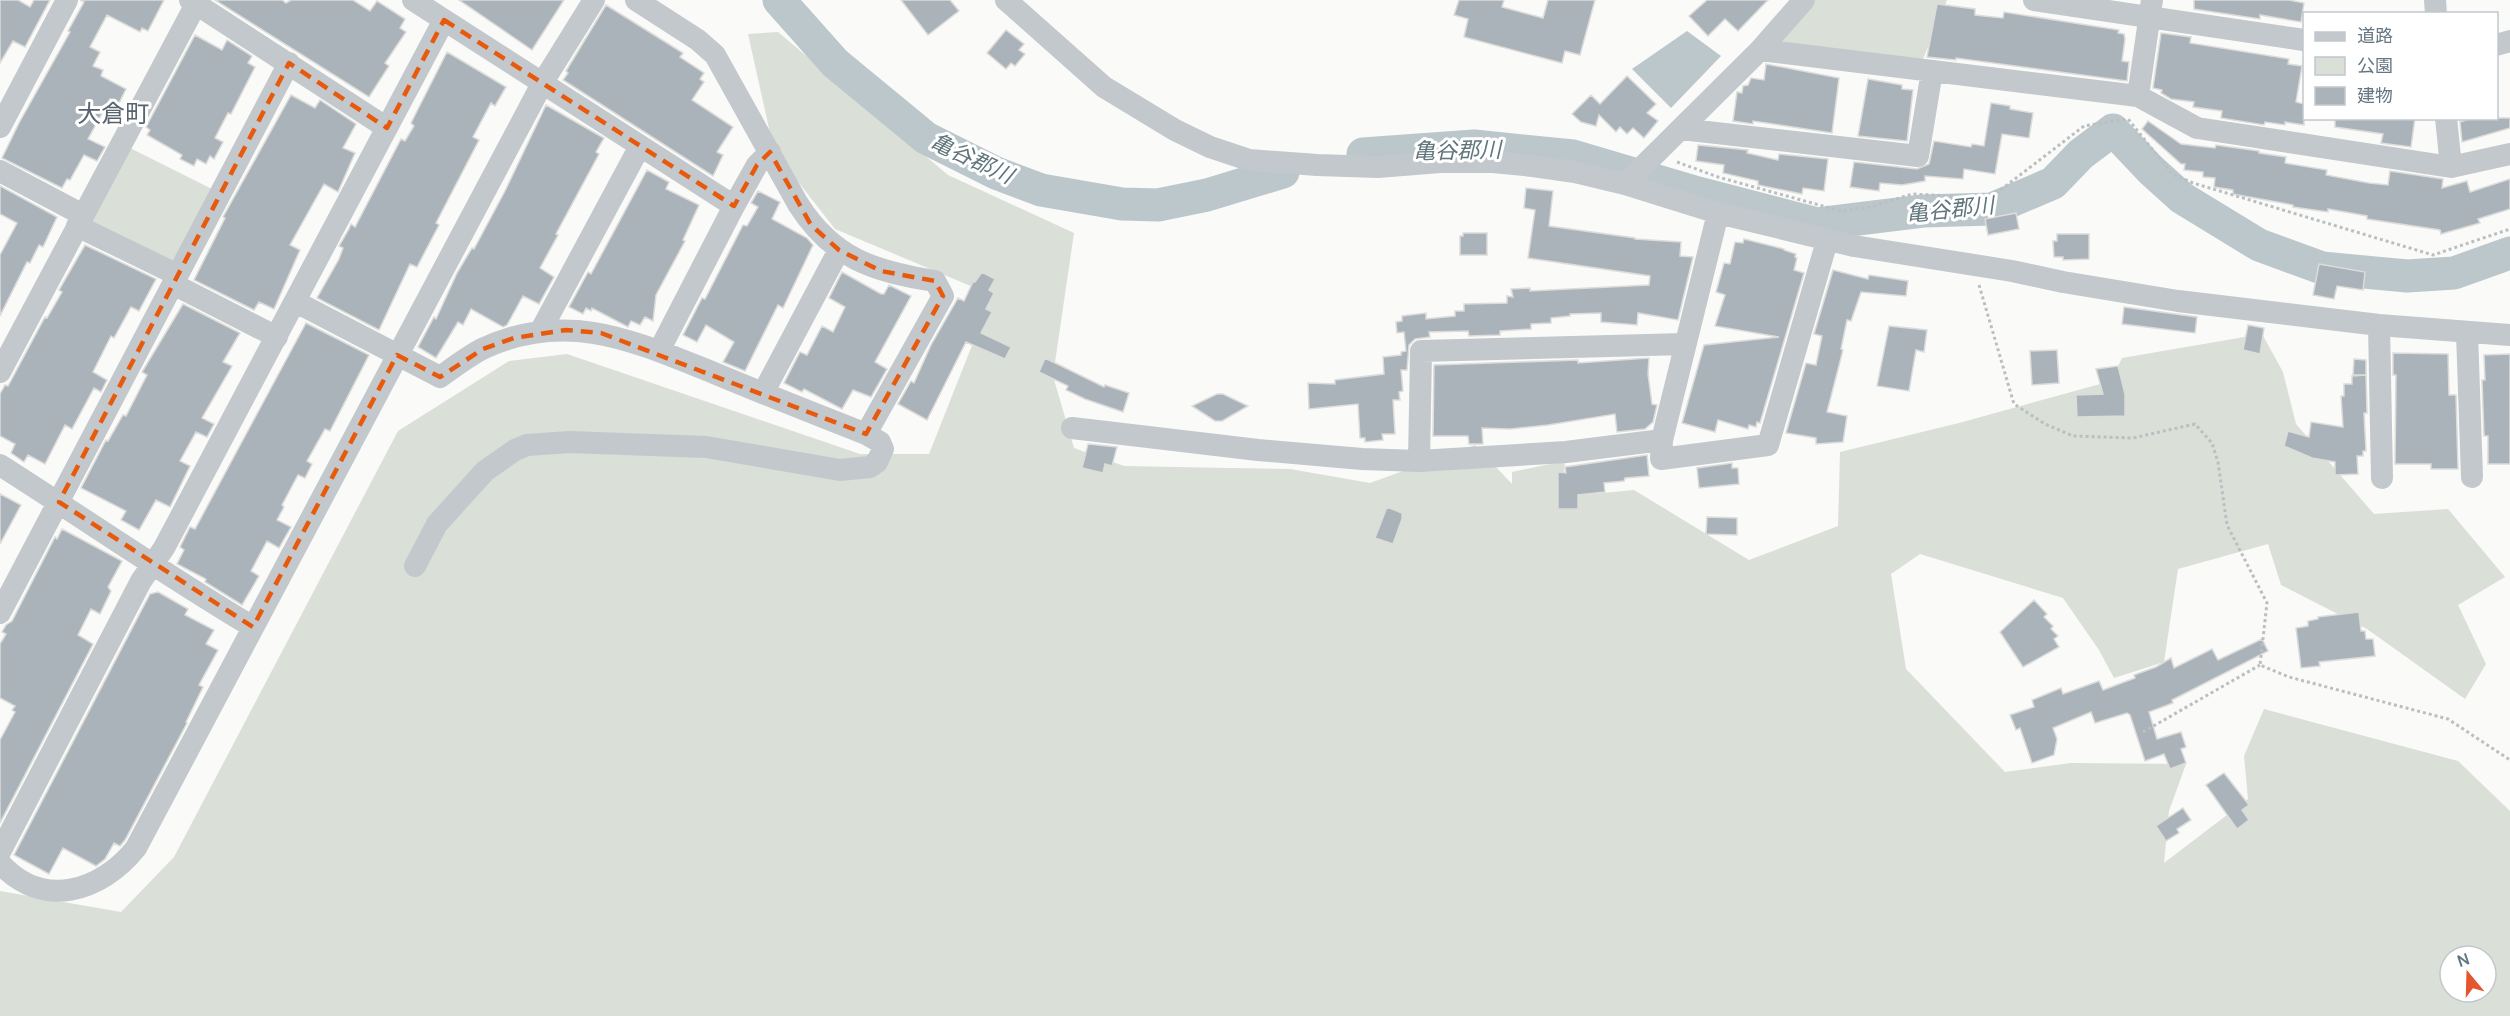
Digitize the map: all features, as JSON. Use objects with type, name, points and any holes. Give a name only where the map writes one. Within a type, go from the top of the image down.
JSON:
[{"type":"street","points":[[0,127],[67,0]]},
{"type":"street","points":[[413,0],[734,206]]},
{"type":"street","points":[[0,863],[34,887],[66,891],[99,881],[114,872],[136,848],[543,82],[594,0]]},
{"type":"street","points":[[636,0],[698,40],[715,55],[811,225],[839,250],[865,265],[881,271],[935,281],[943,296],[866,434]]},
{"type":"street","points":[[1006,0],[1104,87],[1175,130],[1210,147],[1249,160],[1284,165],[1378,167],[1440,162],[1493,162],[1575,172],[1827,241],[2178,302],[2379,326],[2510,335]]},
{"type":"street","points":[[1625,184],[1760,50],[1804,0]]},
{"type":"street","points":[[2034,0],[2151,9],[2303,40]]},
{"type":"street","points":[[0,372],[193,2],[387,128]]},
{"type":"street","points":[[2138,96],[2151,9]]},
{"type":"street","points":[[0,852],[141,581],[164,548],[444,20]]},
{"type":"street","points":[[1760,50],[2138,96],[2197,128],[2451,167],[2510,154]]},
{"type":"street","points":[[0,613],[289,63]]},
{"type":"street","points":[[1681,129],[1918,156],[1932,71]]},
{"type":"street","points":[[2446,120],[2451,167]]},
{"type":"street","points":[[540,332],[640,146]]},
{"type":"street","points":[[659,351],[734,206],[757,165],[770,152]]},
{"type":"street","points":[[0,171],[176,280],[277,337]]},
{"type":"street","points":[[1718,213],[1662,440],[1661,459],[1768,445],[1827,241]]},
{"type":"street","points":[[763,393],[839,250]]},
{"type":"street","points":[[296,302],[440,377],[483,349],[514,338],[540,332],[566,330],[601,333],[659,351],[866,434],[880,442],[883,449],[881,457],[870,467],[852,470],[825,469],[706,447],[569,442],[527,445],[508,454],[485,471],[437,524],[415,566]]},
{"type":"street","points":[[2379,326],[2382,478]]},
{"type":"street","points":[[2467,333],[2472,477]]},
{"type":"street","points":[[1419,461],[1421,351],[1685,344]]},
{"type":"street","points":[[1072,428],[1258,450],[1362,459],[1419,461],[1566,452],[1662,440]]},
{"type":"street","points":[[0,465],[253,627]]},
{"type":"path","points":[[1648,160],[1841,211],[1871,207],[1912,194],[1990,198],[2084,126],[2128,119],[2172,174],[2193,183],[2433,255],[2510,229]]},
{"type":"path","points":[[1978,284],[2014,404],[2045,424],[2073,436],[2133,438],[2195,424],[2212,442],[2218,462],[2228,525],[2267,603],[2260,665]]},
{"type":"path","points":[[2143,732],[2260,665]]},
{"type":"path","points":[[2260,665],[2289,677],[2448,719],[2510,760]]},
{"type":"highlighted area","points":[[444,20],[734,206],[757,165],[770,152],[811,225],[839,250],[881,271],[935,281],[943,296],[866,434],[601,333],[566,330],[514,338],[483,349],[440,377],[397,355],[253,627],[59,502],[289,63],[387,128]]},
{"type":"green space","points":[[1804,0],[1947,0],[1919,69],[1760,50]]},
{"type":"green space","points":[[778,32],[948,175],[1074,233],[1053,376],[1074,448],[1124,466],[1290,469],[1370,483],[1475,445],[1512,484],[1512,472],[1565,461],[1562,497],[1634,490],[1749,560],[1838,526],[1840,452],[1959,423],[2111,381],[2122,358],[2262,334],[2283,372],[2296,424],[2374,514],[2448,509],[2505,577],[2458,605],[2486,664],[2465,699],[2367,629],[2281,585],[2268,544],[2178,569],[2164,662],[2114,678],[2099,650],[2063,598],[1920,554],[1891,574],[1906,669],[2005,772],[2071,763],[2186,764],[2169,811],[2164,863],[2248,799],[2244,756],[2264,709],[2458,761],[2510,811],[2510,1016],[0,1016],[0,891],[121,912],[174,857],[398,431],[509,361],[567,354],[860,454],[929,454],[992,295],[835,229],[774,151],[748,34]]},
{"type":"green space","points":[[130,148],[214,190],[173,266],[90,223]]},
{"type":"shaded area","points":[[1687,31],[1721,56],[1671,108],[1632,69]]},
{"type":"building","points":[[0,0],[18,0],[30,7],[34,0],[50,0],[25,47],[13,41],[0,63]]},
{"type":"building","points":[[80,0],[164,0],[148,31],[142,28],[140,32],[107,15],[90,47],[100,52],[93,66],[103,70],[101,76],[126,89],[119,103],[110,99],[88,139],[105,147],[97,161],[84,155],[70,180],[67,179],[62,188],[2,158],[70,32],[68,31],[84,2]]},
{"type":"building","points":[[215,0],[282,0],[286,3],[291,0],[353,0],[370,11],[377,1],[405,19],[400,28],[406,32],[385,63],[389,66],[369,97]]},
{"type":"building","points":[[459,0],[564,0],[532,50]]},
{"type":"building","points":[[901,0],[950,0],[959,11],[928,35]]},
{"type":"building","points":[[1459,0],[1504,0],[1502,7],[1543,18],[1548,0],[1595,0],[1580,55],[1565,51],[1562,63],[1464,37],[1468,19],[1454,15]]},
{"type":"building","points":[[1707,0],[1768,0],[1738,31],[1725,19],[1708,36],[1689,16]]},
{"type":"building","points":[[2194,0],[2289,0],[2304,3],[2301,22],[2260,15],[2260,19],[2194,9]]},
{"type":"building","points":[[1937,4],[1975,9],[1975,15],[2003,18],[2004,12],[2119,30],[2118,33],[2124,34],[2125,39],[2122,61],[2129,62],[2127,81],[1956,58],[1956,60],[1927,57]]},
{"type":"building","points":[[606,5],[683,53],[680,57],[704,73],[700,79],[704,82],[692,100],[733,127],[717,152],[723,155],[713,176],[563,80],[568,73],[566,71]]},
{"type":"building","points":[[1006,30],[1024,44],[1019,50],[1025,54],[1015,66],[1011,63],[1006,69],[987,53]]},
{"type":"building","points":[[2161,33],[2191,37],[2190,43],[2289,59],[2288,64],[2302,66],[2296,102],[2303,104],[2304,125],[2265,122],[2264,125],[2221,118],[2222,111],[2193,107],[2194,102],[2171,99],[2161,93],[2162,90],[2153,88]]},
{"type":"building","points":[[195,35],[222,50],[227,40],[252,56],[248,63],[255,67],[231,114],[228,113],[215,138],[223,142],[214,159],[210,156],[206,164],[197,159],[194,166],[180,159],[182,155],[147,135],[150,130],[146,127]]},
{"type":"building","points":[[447,52],[506,87],[495,106],[491,103],[473,137],[479,140],[436,223],[439,225],[417,267],[410,264],[379,330],[317,298],[339,259],[343,248],[339,246],[351,224],[355,227],[401,139],[405,141],[414,126],[411,123]]},
{"type":"building","points":[[1766,64],[1839,78],[1832,133],[1753,121],[1753,124],[1733,121],[1737,92],[1742,93],[1743,86],[1748,85],[1751,78],[1764,80]]},
{"type":"building","points":[[1627,76],[1656,104],[1647,113],[1658,121],[1644,138],[1633,128],[1627,134],[1620,127],[1616,132],[1599,115],[1596,126],[1581,122],[1572,114],[1591,95],[1600,104]]},
{"type":"building","points":[[1868,79],[1902,85],[1902,89],[1913,90],[1907,141],[1858,136]]},
{"type":"building","points":[[291,95],[315,108],[320,100],[356,124],[343,148],[355,153],[338,192],[324,184],[290,245],[300,250],[274,309],[259,302],[254,310],[194,280],[225,218],[223,217]]},
{"type":"building","points":[[1991,103],[2033,113],[2029,138],[2002,134],[1995,174],[1964,169],[1963,179],[1925,176],[1925,181],[1902,185],[1880,183],[1879,191],[1850,187],[1854,162],[1917,169],[1929,164],[1934,141],[1971,147],[1972,144],[1984,146]]},
{"type":"building","points":[[546,105],[604,138],[596,152],[599,154],[540,268],[554,277],[539,304],[523,296],[507,325],[503,327],[471,309],[463,325],[458,322],[436,358],[418,347],[434,317],[436,319],[457,273],[472,248],[474,249],[505,191]]},
{"type":"building","points":[[2510,118],[2510,128],[2462,142],[2460,122]]},
{"type":"building","points":[[2335,120],[2415,120],[2411,147],[2381,143],[2383,134],[2335,127]]},
{"type":"building","points":[[2148,121],[2181,144],[2215,148],[2216,145],[2259,151],[2259,153],[2286,157],[2285,163],[2327,170],[2326,175],[2369,183],[2388,185],[2390,171],[2443,179],[2442,188],[2467,181],[2470,192],[2510,179],[2510,209],[2478,219],[2480,223],[2441,234],[2440,230],[2367,219],[2367,216],[2328,209],[2328,212],[2293,207],[2293,205],[2233,194],[2233,190],[2214,187],[2215,178],[2203,177],[2203,172],[2184,170],[2185,164],[2181,164],[2142,129]]},
{"type":"building","points":[[1698,145],[1748,150],[1747,153],[1778,160],[1779,154],[1828,159],[1824,191],[1803,188],[1802,194],[1758,185],[1758,181],[1723,173],[1724,165],[1696,161]]},
{"type":"building","points":[[647,170],[669,182],[666,189],[699,205],[683,240],[685,241],[656,295],[653,321],[645,317],[640,325],[631,321],[628,327],[592,308],[591,311],[586,308],[583,314],[569,307],[588,272],[591,274]]},
{"type":"building","points":[[0,186],[57,217],[43,247],[39,245],[30,263],[27,262],[0,316],[0,255],[17,223],[0,214]]},
{"type":"building","points":[[1526,188],[1553,191],[1549,226],[1635,239],[1681,242],[1680,256],[1693,257],[1678,320],[1638,313],[1637,325],[1601,322],[1601,313],[1570,314],[1570,316],[1551,318],[1551,323],[1531,324],[1531,329],[1500,331],[1500,335],[1469,336],[1468,331],[1429,332],[1430,337],[1415,339],[1409,345],[1407,370],[1401,370],[1403,391],[1399,392],[1400,400],[1393,400],[1395,434],[1382,434],[1383,440],[1365,442],[1365,438],[1360,438],[1358,404],[1309,409],[1308,383],[1335,384],[1335,380],[1384,374],[1383,357],[1401,355],[1401,352],[1406,351],[1404,332],[1397,333],[1396,322],[1402,321],[1402,316],[1426,313],[1426,319],[1455,316],[1455,311],[1464,311],[1464,304],[1507,303],[1507,296],[1513,297],[1511,289],[1530,288],[1530,291],[1649,285],[1650,276],[1528,258],[1535,210],[1524,208]]},
{"type":"building","points":[[758,191],[780,202],[772,219],[807,238],[813,245],[783,308],[778,305],[745,371],[723,362],[734,342],[706,325],[697,342],[683,335],[702,298],[705,299],[743,225],[747,226],[758,207],[751,203]]},
{"type":"building","points":[[2016,213],[2019,229],[1988,235],[1985,219]]},
{"type":"building","points":[[1463,233],[1487,233],[1487,255],[1460,255],[1460,236],[1463,236]]},
{"type":"building","points":[[2057,234],[2089,234],[2089,259],[2063,260],[2063,257],[2054,257],[2053,241],[2057,241]]},
{"type":"building","points":[[1744,239],[1796,254],[1794,270],[1804,273],[1760,423],[1757,422],[1756,427],[1749,425],[1748,429],[1718,420],[1715,432],[1682,423],[1704,345],[1779,337],[1715,326],[1725,295],[1716,292],[1724,263],[1730,264],[1735,242],[1743,243]]},
{"type":"building","points":[[85,245],[156,279],[139,311],[131,307],[114,338],[111,336],[93,372],[107,380],[101,392],[94,388],[72,429],[65,425],[45,464],[28,455],[24,462],[11,453],[15,444],[0,436],[0,394],[5,385],[8,386],[45,317],[47,318],[62,292],[59,290]]},
{"type":"building","points":[[2319,264],[2365,272],[2363,290],[2337,286],[2334,299],[2313,295]]},
{"type":"building","points":[[1833,270],[1868,279],[1869,275],[1908,281],[1906,296],[1861,292],[1851,321],[1847,320],[1841,349],[1843,350],[1827,412],[1847,416],[1843,442],[1816,444],[1816,438],[1786,433],[1806,363],[1816,365],[1822,336],[1814,334]]},
{"type":"building","points":[[842,272],[881,294],[884,294],[889,285],[911,296],[875,362],[887,369],[871,397],[853,390],[842,409],[804,389],[802,392],[784,383],[800,352],[807,355],[822,326],[833,332],[845,307],[829,298]]},
{"type":"building","points":[[982,272],[995,279],[989,290],[994,293],[986,309],[992,312],[981,333],[1011,347],[1005,359],[966,342],[927,420],[898,404],[911,381],[914,383],[931,345],[958,298],[964,301],[973,282]]},
{"type":"building","points":[[183,304],[240,333],[223,362],[232,366],[202,418],[214,424],[207,437],[196,432],[180,461],[190,466],[170,507],[156,500],[139,530],[121,520],[126,511],[81,488],[106,440],[108,441],[123,415],[126,416],[147,375],[142,372]]},
{"type":"building","points":[[2124,307],[2197,317],[2195,333],[2122,324]]},
{"type":"building","points":[[306,323],[369,355],[330,431],[325,429],[307,461],[312,464],[305,478],[298,475],[282,505],[284,507],[277,520],[291,527],[279,548],[267,541],[251,571],[259,576],[242,605],[205,582],[206,579],[177,564],[184,550],[180,547],[190,527],[195,529]]},
{"type":"building","points":[[2248,325],[2264,328],[2260,354],[2243,350]]},
{"type":"building","points":[[1889,326],[1927,330],[1924,352],[1916,350],[1909,391],[1877,386]]},
{"type":"building","points":[[2057,350],[2059,383],[2032,385],[2030,351]]},
{"type":"building","points":[[2393,353],[2448,354],[2449,395],[2456,395],[2458,469],[2431,469],[2431,464],[2395,464],[2396,375],[2393,375]]},
{"type":"building","points":[[2510,354],[2510,464],[2488,464],[2488,436],[2484,436],[2482,380],[2485,380],[2484,355]]},
{"type":"building","points":[[1045,358],[1104,387],[1105,385],[1129,393],[1123,412],[1066,390],[1068,386],[1039,372]]},
{"type":"building","points":[[1649,358],[1648,374],[1652,404],[1657,405],[1653,422],[1645,429],[1617,432],[1615,414],[1510,429],[1482,428],[1483,444],[1469,444],[1468,436],[1433,436],[1434,365],[1578,360],[1578,363]]},
{"type":"building","points":[[2354,359],[2366,360],[2366,375],[2353,375]]},
{"type":"building","points":[[2118,366],[2125,394],[2125,416],[2077,417],[2076,395],[2103,394],[2096,369]]},
{"type":"building","points":[[2366,375],[2367,413],[2364,413],[2366,451],[2363,451],[2363,456],[2357,456],[2358,474],[2335,475],[2335,462],[2312,458],[2284,446],[2288,431],[2309,437],[2311,422],[2343,427],[2341,396],[2344,396],[2344,384],[2352,384],[2352,376]]},
{"type":"building","points":[[1217,394],[1223,394],[1248,406],[1222,421],[1215,421],[1192,406]]},
{"type":"building","points":[[1088,444],[1117,447],[1112,466],[1105,464],[1103,473],[1082,468]]},
{"type":"building","points":[[1647,455],[1649,476],[1604,483],[1605,492],[1578,495],[1578,509],[1558,509],[1558,472],[1566,473],[1565,467]]},
{"type":"building","points":[[1732,463],[1732,468],[1738,468],[1739,484],[1699,488],[1697,468]]},
{"type":"building","points":[[0,494],[21,505],[0,544]]},
{"type":"building","points":[[1387,507],[1402,513],[1393,544],[1375,538]]},
{"type":"building","points":[[1707,517],[1737,518],[1737,535],[1706,534]]},
{"type":"building","points":[[62,529],[122,561],[108,587],[111,591],[100,614],[91,609],[78,635],[93,644],[0,823],[0,740],[15,712],[12,710],[15,706],[0,698],[0,644],[6,634],[2,632],[12,621],[55,537],[57,539]]},
{"type":"building","points":[[158,592],[188,609],[185,615],[214,630],[206,644],[218,650],[199,685],[203,687],[187,723],[125,840],[120,846],[114,843],[105,859],[96,866],[63,848],[49,874],[14,855],[150,594]]},
{"type":"building","points":[[2034,600],[2047,614],[2044,617],[2053,626],[2051,629],[2058,636],[2054,639],[2059,647],[2023,667],[2000,632]]},
{"type":"building","points":[[2359,612],[2361,631],[2365,631],[2366,639],[2373,639],[2375,656],[2319,662],[2320,666],[2301,668],[2296,628],[2308,626],[2308,621],[2318,619],[2318,617]]},
{"type":"building","points":[[2262,639],[2268,651],[2172,700],[2173,703],[2149,712],[2157,739],[2181,732],[2186,747],[2181,749],[2186,763],[2170,769],[2164,754],[2145,761],[2130,715],[2127,713],[2095,723],[2091,712],[2053,728],[2057,739],[2054,755],[2032,763],[2020,728],[2016,730],[2010,715],[2034,707],[2032,700],[2061,688],[2063,694],[2099,681],[2103,690],[2135,678],[2134,675],[2156,667],[2171,658],[2174,668],[2212,649],[2218,660]]},
{"type":"building","points":[[2224,773],[2249,805],[2242,810],[2249,820],[2237,829],[2206,785]]},
{"type":"building","points":[[2183,808],[2191,820],[2177,829],[2179,833],[2166,841],[2156,826]]},
{"type":"waterway","name":"亀谷郡川","points":[[779,0],[835,63],[926,138],[996,173],[1041,190],[1122,204],[1158,205],[1207,195],[1283,172]]},
{"type":"waterway","name":"亀谷郡川","points":[[1363,154],[1474,146],[1573,156],[1698,193],[1817,224],[1923,211],[1992,209],[2053,183],[2081,154],[2113,130],[2151,170],[2182,198],[2259,245],[2322,268],[2407,276],[2454,273],[2510,253]]},
{"type":"district","name":"大倉町","points":[[113,114]]}]
